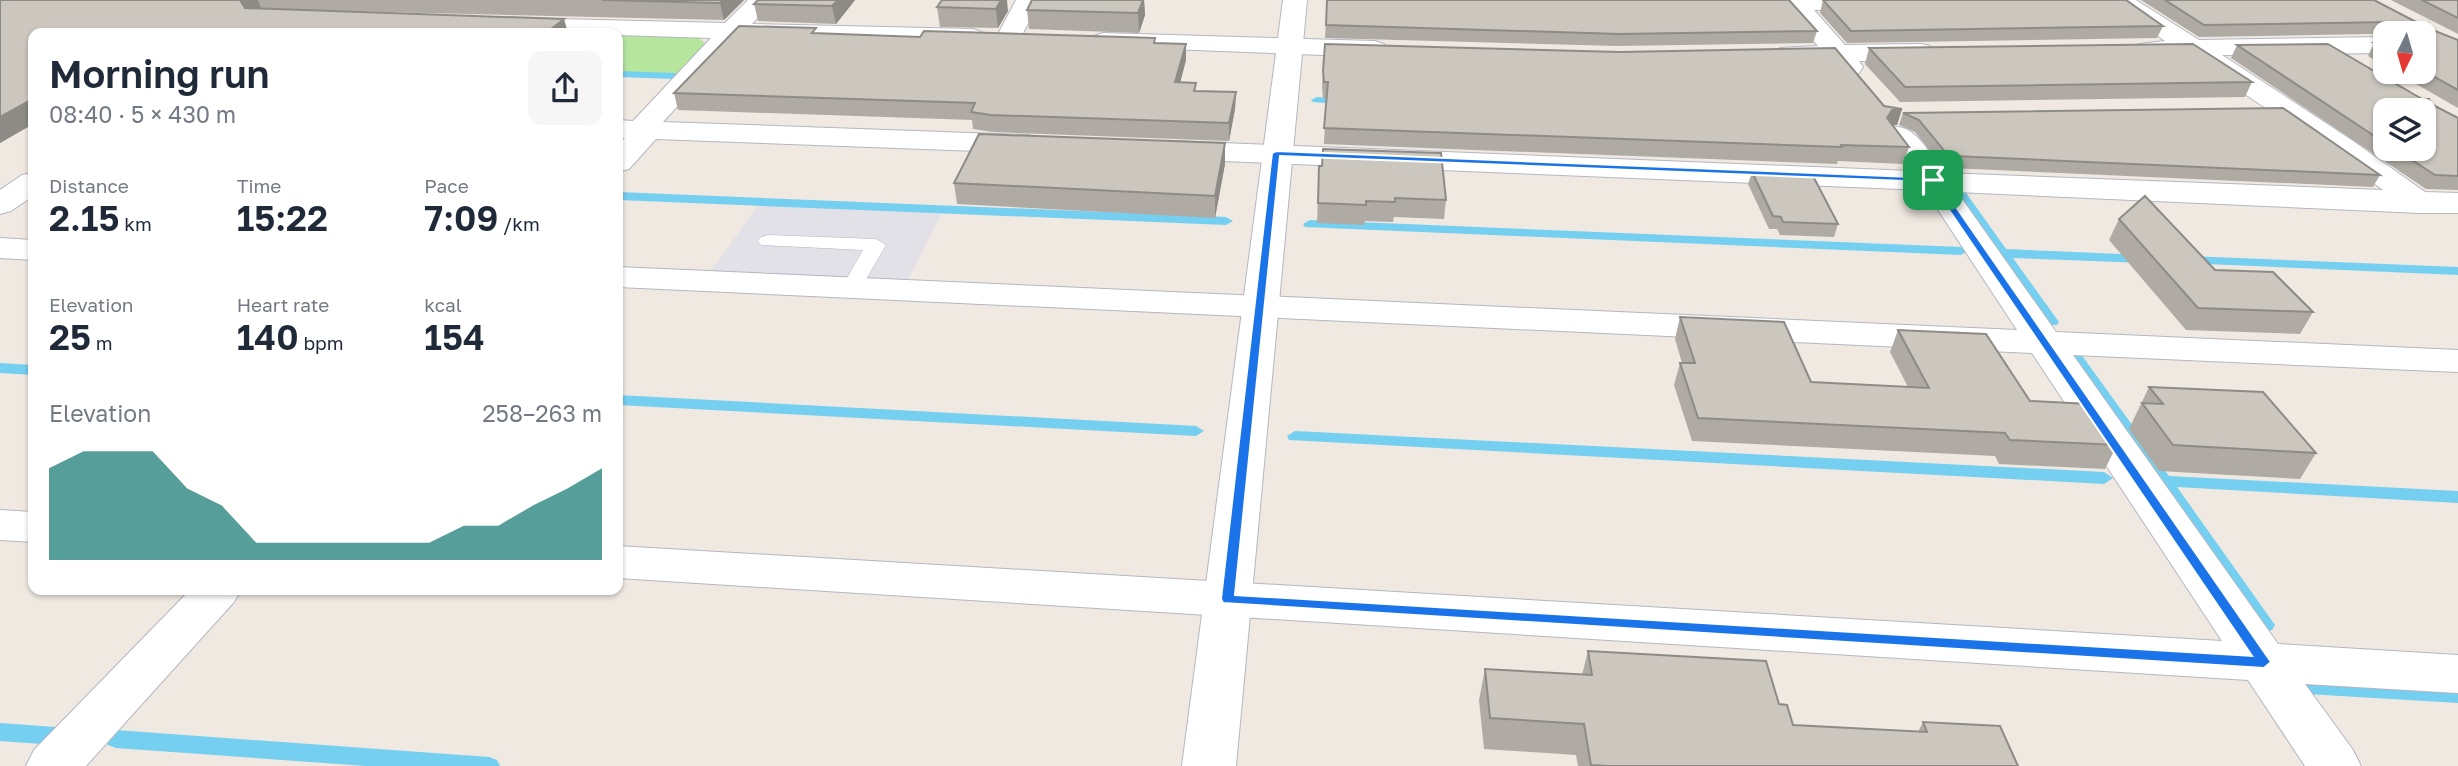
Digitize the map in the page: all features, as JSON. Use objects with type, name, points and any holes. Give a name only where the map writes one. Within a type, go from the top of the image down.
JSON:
[{"type":"street","points":[[623,153],[635,130],[761,0]]},
{"type":"street","points":[[1009,38],[1028,0]]},
{"type":"street","points":[[1209,766],[1295,0]]},
{"type":"street","points":[[2120,0],[2284,108],[2420,203]]},
{"type":"street","points":[[1865,84],[1795,3],[1902,1]]},
{"type":"street","points":[[497,24],[1035,39]]},
{"type":"street","points":[[1076,40],[1398,50]]},
{"type":"street","points":[[2125,49],[2373,45]]},
{"type":"street","points":[[2327,46],[2373,73]]},
{"type":"street","points":[[1762,55],[1948,52]]},
{"type":"street","points":[[2243,109],[2284,108]]},
{"type":"street","points":[[1902,121],[1933,180],[2334,766]]},
{"type":"street","points":[[635,130],[1053,145]]},
{"type":"street","points":[[1150,149],[2458,203]]},
{"type":"street","points":[[0,204],[28,185]]},
{"type":"street","points":[[0,248],[28,250]]},
{"type":"street","points":[[623,276],[2458,361]]},
{"type":"street","points":[[0,525],[28,527]]},
{"type":"street","points":[[623,562],[2458,674]]},
{"type":"street","points":[[53,766],[213,595]]},
{"type":"lane","points":[[768,241],[876,245],[852,287]]},
{"type":"shaded area","points":[[759,205],[942,212],[907,282],[709,273]]},
{"type":"green space","points":[[623,35],[699,38],[707,45],[678,75],[623,73]]},
{"type":"building","points":[[0,0],[240,0],[245,8],[564,19],[552,28],[28,28],[28,102],[0,117]]},
{"type":"building","points":[[602,0],[723,0],[720,3]]},
{"type":"building","points":[[758,0],[838,0],[832,6],[754,4]]},
{"type":"building","points":[[942,0],[1001,0],[996,9],[937,7]]},
{"type":"building","points":[[1032,0],[1143,0],[1138,13],[1027,10]]},
{"type":"building","points":[[1327,0],[1789,0],[1817,31],[1619,34],[1326,25]]},
{"type":"building","points":[[1823,0],[2126,0],[2163,26],[1851,31]]},
{"type":"building","points":[[2165,0],[2374,0],[2414,21],[2373,21],[2204,25]]},
{"type":"building","points":[[2422,0],[2458,0],[2458,18]]},
{"type":"building","points":[[739,26],[816,28],[812,33],[920,37],[924,31],[1155,38],[1154,43],[1186,44],[1175,82],[1196,83],[1194,91],[1236,92],[1229,123],[991,115],[971,112],[975,103],[674,93]]},
{"type":"building","points":[[2436,31],[2458,40],[2458,90],[2436,78]]},
{"type":"building","points":[[1325,44],[1620,52],[1835,48],[1884,106],[1902,109],[1892,110],[1887,118],[1909,147],[1841,145],[1842,147],[1324,128],[1328,82],[1324,82],[1323,71]]},
{"type":"building","points":[[2193,44],[2252,82],[1905,87],[1869,48]]},
{"type":"building","points":[[2328,44],[2373,70],[2373,84],[2396,84],[2420,98],[2373,98],[2373,135],[2237,45]]},
{"type":"building","points":[[2436,107],[2458,118],[2458,176],[2435,175],[2413,161],[2436,161]]},
{"type":"building","points":[[2283,108],[2380,175],[1953,156],[1946,153],[1919,120],[1903,113]]},
{"type":"building","points":[[979,134],[1225,143],[1215,196],[954,183]]},
{"type":"building","points":[[1323,149],[1441,153],[1446,200],[1395,198],[1395,202],[1366,201],[1366,205],[1318,203],[1319,166],[1322,166]]},
{"type":"building","points":[[1752,172],[1812,174],[1838,224],[1783,222],[1781,217],[1773,216]]},
{"type":"building","points":[[2145,196],[2215,270],[2273,272],[2313,312],[2198,308],[2119,219]]},
{"type":"building","points":[[1680,317],[1784,322],[1811,382],[1929,388],[1898,330],[1986,334],[2030,401],[2089,404],[2117,445],[2010,440],[2005,433],[1698,418],[1680,363],[1695,363]]},
{"type":"building","points":[[2149,387],[2263,392],[2316,453],[2173,445],[2142,403],[2163,404]]},
{"type":"building","points":[[1588,651],[1766,661],[1779,704],[1787,705],[1793,725],[1927,732],[1923,722],[2000,726],[2018,766],[1591,765],[1584,724],[1490,718],[1485,669],[1592,675]]},
{"type":"waterway","points":[[623,74],[675,76]]},
{"type":"waterway","points":[[1317,100],[1347,102]]},
{"type":"waterway","points":[[1959,193],[2052,322]]},
{"type":"waterway","points":[[623,196],[1226,221]]},
{"type":"waterway","points":[[1310,224],[1961,251]]},
{"type":"waterway","points":[[2003,253],[2144,259]]},
{"type":"waterway","points":[[2188,260],[2458,271]]},
{"type":"waterway","points":[[2073,353],[2265,625]]},
{"type":"waterway","points":[[0,368],[28,370]]},
{"type":"waterway","points":[[623,400],[1196,431]]},
{"type":"waterway","points":[[1295,436],[2104,478]]},
{"type":"waterway","points":[[2164,481],[2458,497]]},
{"type":"waterway","points":[[2307,686],[2458,695]]},
{"type":"waterway","points":[[0,732],[55,736]]},
{"type":"waterway","points":[[116,739],[489,766]]},
{"type":"route","points":[[1276,153],[1933,180],[2264,662],[1228,599],[1276,153]]}]
